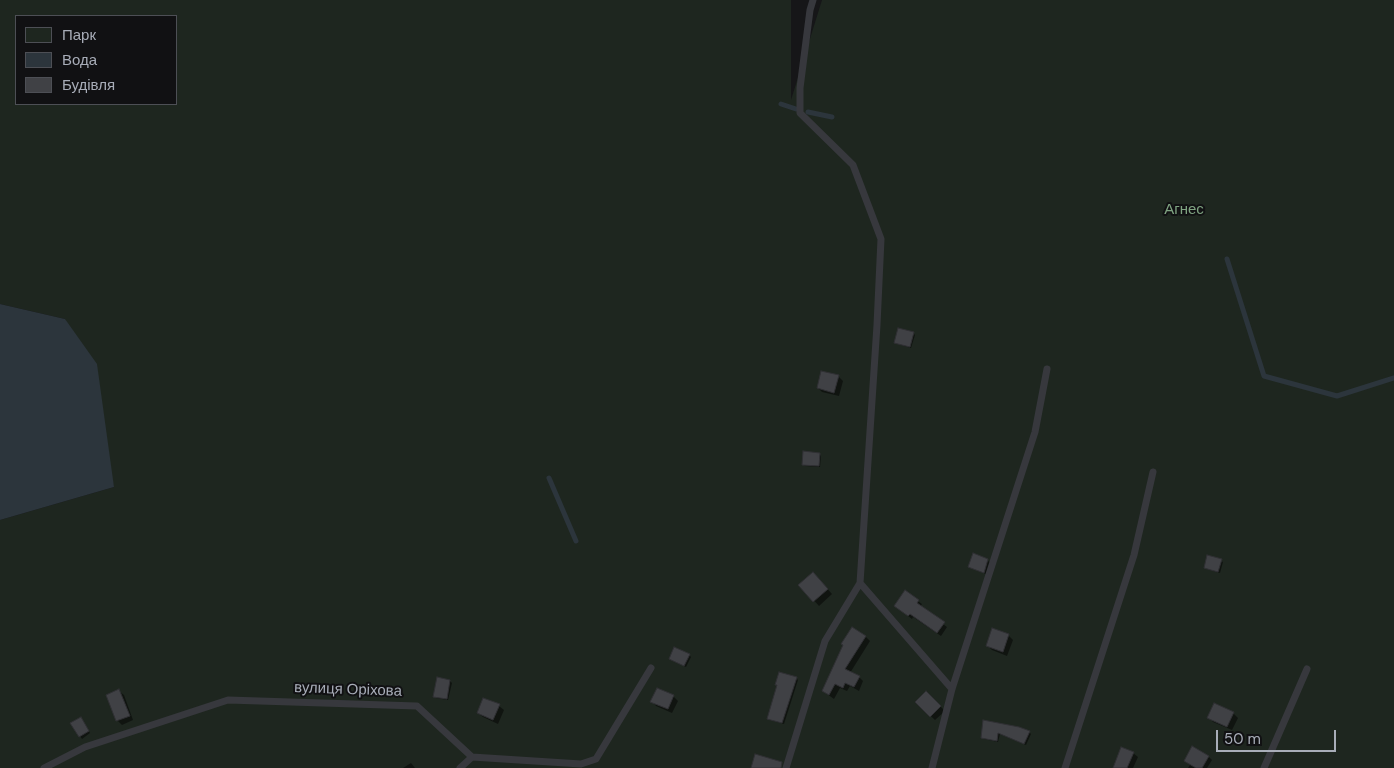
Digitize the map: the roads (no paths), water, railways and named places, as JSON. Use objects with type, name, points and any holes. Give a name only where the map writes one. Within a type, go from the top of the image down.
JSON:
[{"type":"lane","points":[[786,768],[825,641],[860,583],[881,239],[853,164],[800,113],[800,88],[810,10],[813,0]]},
{"type":"lane","points":[[932,768],[952,689],[1035,432],[1047,369]]},
{"type":"lane","points":[[1065,768],[1134,555],[1153,472]]},
{"type":"lane","points":[[860,583],[952,689]]},
{"type":"lane","points":[[460,768],[472,757],[581,764],[596,759],[651,668]]},
{"type":"lane","points":[[1264,768],[1307,669]]},
{"type":"lane","name":"вулиця Оріхова","points":[[44,768],[85,747],[228,700],[417,706],[472,757]]},
{"type":"water","points":[[0,304],[65,319],[97,364],[114,487],[0,520]]},
{"type":"waterway","points":[[781,104],[796,109]]},
{"type":"waterway","points":[[808,112],[832,117]]},
{"type":"waterway","points":[[1227,259],[1264,376],[1337,396],[1394,378]]},
{"type":"waterway","points":[[549,478],[576,541]]},
{"type":"park label","name":"Агнес","points":[[1184,210]]}]
